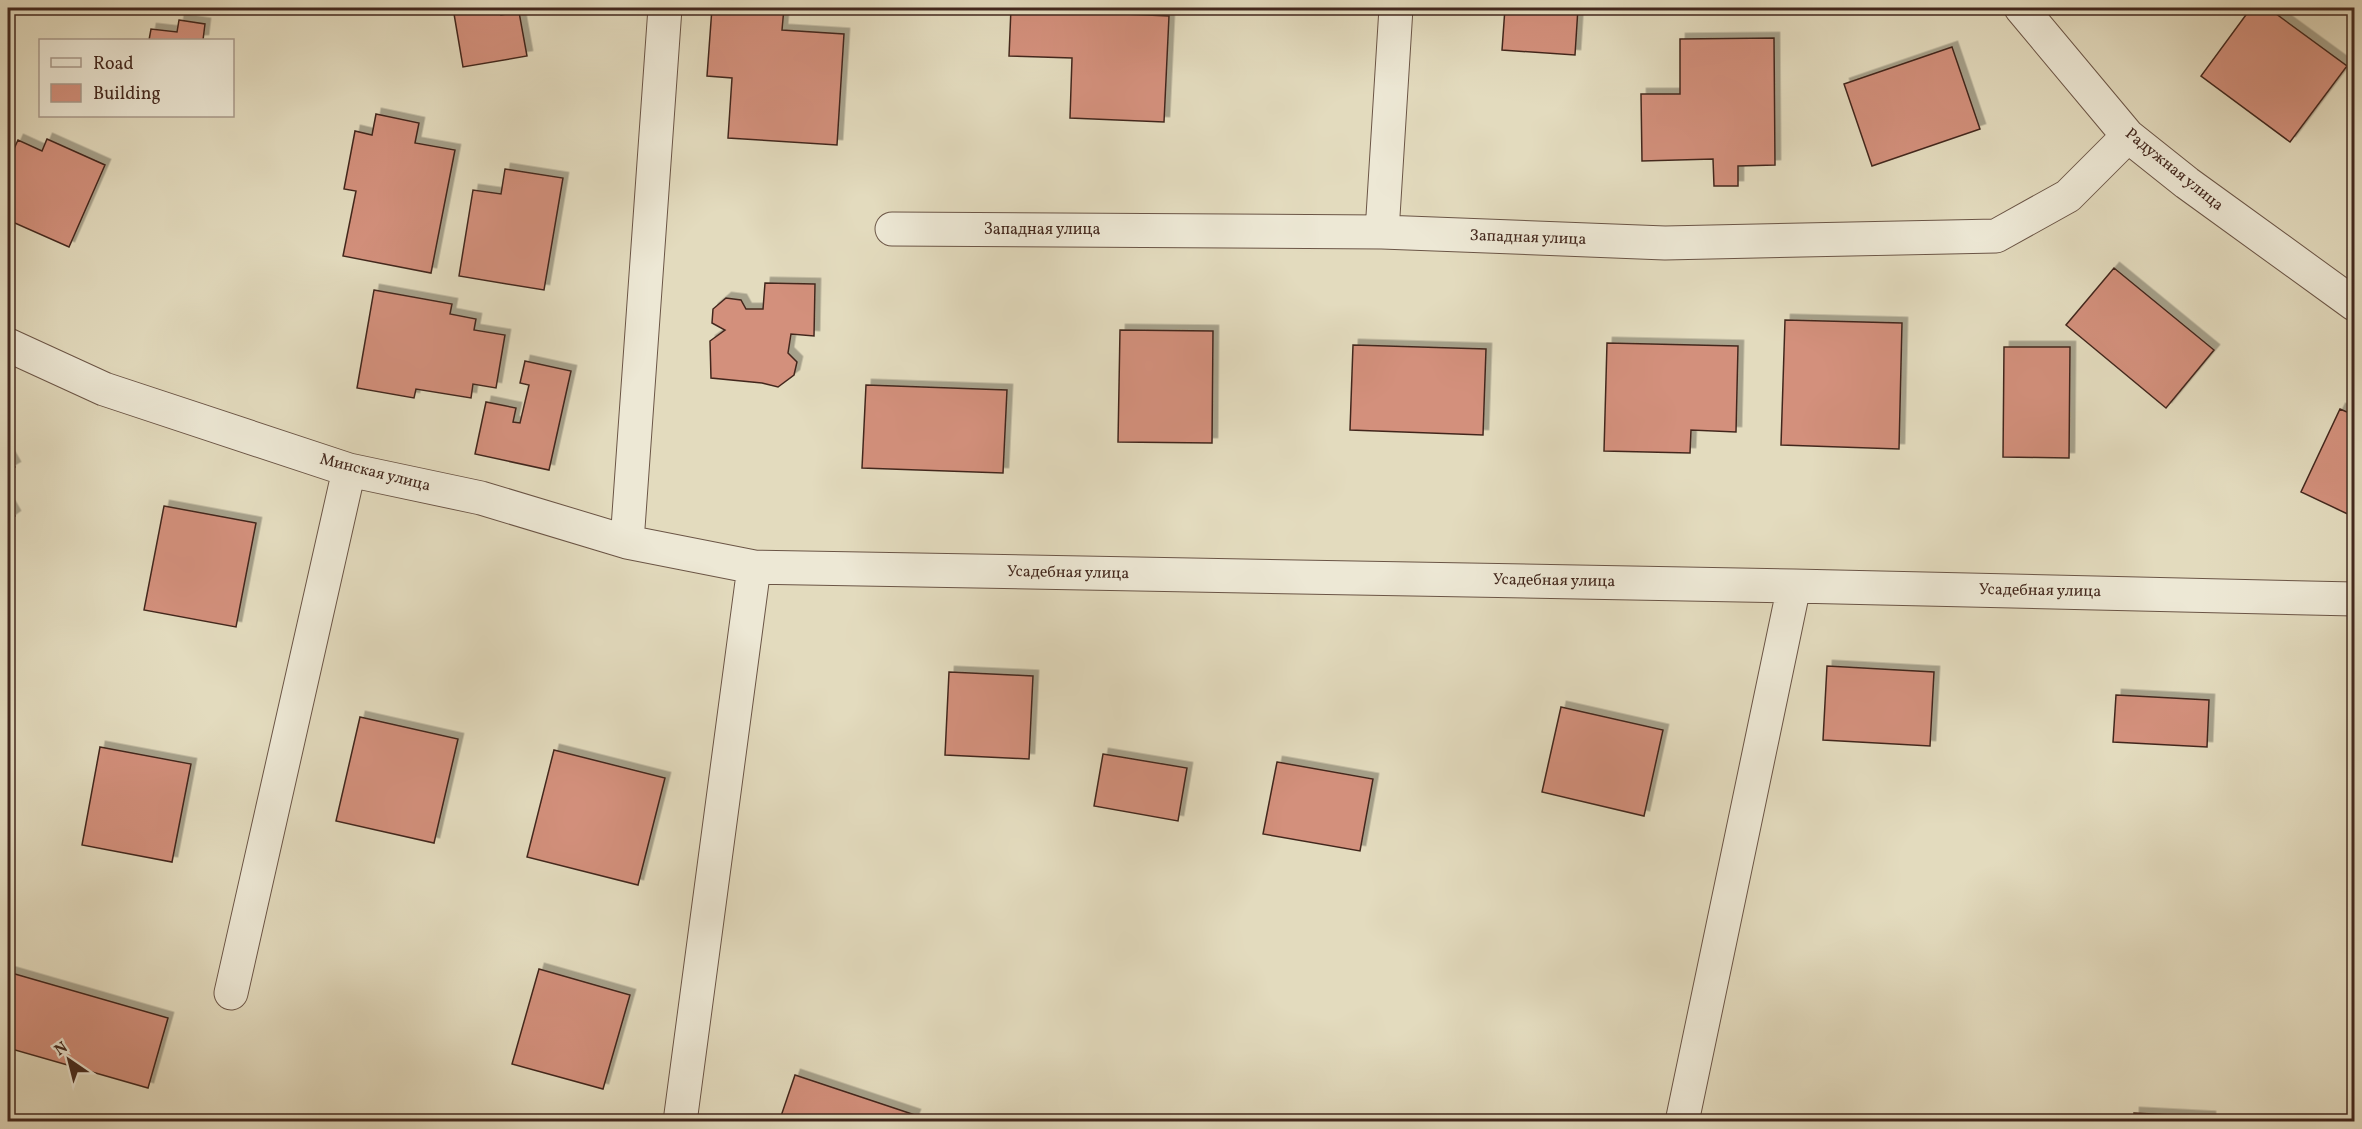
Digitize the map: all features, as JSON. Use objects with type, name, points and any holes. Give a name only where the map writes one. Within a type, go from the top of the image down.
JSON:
[{"type":"street","points":[[627,542],[665,8]]},
{"type":"street","points":[[1382,232],[1396,8]]},
{"type":"street","name":"Радужная улица","points":[[2021,8],[2128,136],[2187,183],[2355,304]]},
{"type":"street","name":"Западная улица","points":[[892,229],[1382,232],[1665,243],[1996,236],[2068,196],[2128,136]]},
{"type":"street","name":"Минская улица","points":[[8,345],[104,388],[349,470],[481,498],[627,542],[754,567]]},
{"type":"street","points":[[231,993],[349,470]]},
{"type":"street","points":[[680,1122],[754,567]]},
{"type":"street","name":"Усадебная улица","points":[[754,567],[2355,598]]},
{"type":"street","points":[[1682,1122],[1794,586]]},
{"type":"building","points":[[453,8],[500,8],[501,15],[519,12],[527,56],[463,67]]},
{"type":"building","points":[[712,8],[784,8],[782,30],[844,34],[837,145],[728,138],[732,78],[707,76]]},
{"type":"building","points":[[1011,8],[1081,8],[1081,12],[1169,16],[1164,122],[1070,118],[1072,58],[1009,56]]},
{"type":"building","points":[[1505,8],[1578,8],[1575,55],[1502,50]]},
{"type":"building","points":[[2251,8],[2268,8],[2347,66],[2290,142],[2201,76]]},
{"type":"building","points":[[179,20],[205,24],[203,39],[149,39],[151,29],[177,32]]},
{"type":"building","points":[[1774,38],[1775,165],[1738,166],[1738,186],[1714,186],[1713,159],[1642,161],[1641,94],[1680,94],[1680,39]]},
{"type":"building","points":[[1952,47],[1980,129],[1872,166],[1844,84]]},
{"type":"building","points":[[376,114],[419,123],[415,143],[455,150],[431,273],[343,256],[356,191],[344,189],[355,131],[372,135]]},
{"type":"building","points":[[47,139],[105,165],[69,247],[8,220],[8,206],[14,192],[8,189],[8,162],[18,140],[42,151]]},
{"type":"building","points":[[505,169],[563,178],[544,290],[459,276],[473,190],[501,194]]},
{"type":"building","points":[[2114,268],[2214,350],[2166,408],[2066,325]]},
{"type":"building","points":[[765,283],[815,284],[814,336],[791,334],[788,353],[797,362],[794,375],[778,387],[762,383],[711,378],[710,341],[725,330],[712,323],[713,309],[726,298],[741,300],[746,309],[763,309]]},
{"type":"building","points":[[374,290],[452,304],[450,314],[476,319],[474,330],[505,335],[496,388],[473,384],[471,398],[416,389],[414,398],[357,388]]},
{"type":"building","points":[[1785,320],[1902,323],[1899,449],[1781,445]]},
{"type":"building","points":[[1120,330],[1213,331],[1212,443],[1118,442]]},
{"type":"building","points":[[1607,343],[1738,346],[1736,432],[1691,430],[1690,453],[1604,451]]},
{"type":"building","points":[[1353,345],[1486,349],[1483,435],[1350,430]]},
{"type":"building","points":[[2004,347],[2070,347],[2069,458],[2003,457]]},
{"type":"building","points":[[525,361],[571,371],[549,470],[475,454],[486,402],[516,408],[513,422],[520,423],[529,385],[520,383]]},
{"type":"building","points":[[866,385],[1007,390],[1003,473],[862,468]]},
{"type":"building","points":[[2340,409],[2354,415],[2354,517],[2301,492]]},
{"type":"building","points":[[8,455],[15,467],[8,471]]},
{"type":"building","points":[[8,504],[15,516],[8,521]]},
{"type":"building","points":[[164,506],[256,523],[236,627],[144,610]]},
{"type":"building","points":[[1827,666],[1934,672],[1930,746],[1823,740]]},
{"type":"building","points":[[949,672],[1033,676],[1029,759],[945,755]]},
{"type":"building","points":[[2116,695],[2209,700],[2207,747],[2113,742]]},
{"type":"building","points":[[1561,707],[1663,730],[1644,816],[1542,792]]},
{"type":"building","points":[[360,717],[458,739],[434,843],[336,821]]},
{"type":"building","points":[[100,747],[191,764],[172,862],[82,845]]},
{"type":"building","points":[[554,750],[665,778],[638,885],[527,857]]},
{"type":"building","points":[[1103,754],[1187,768],[1178,821],[1094,806]]},
{"type":"building","points":[[1277,762],[1373,779],[1360,851],[1263,834]]},
{"type":"building","points":[[539,969],[630,995],[603,1089],[512,1064]]},
{"type":"building","points":[[8,972],[168,1018],[148,1088],[8,1048]]},
{"type":"building","points":[[795,1075],[915,1115],[912,1122],[779,1122]]},
{"type":"building","points":[[2134,1113],[2210,1117],[2210,1122],[2134,1122]]}]
